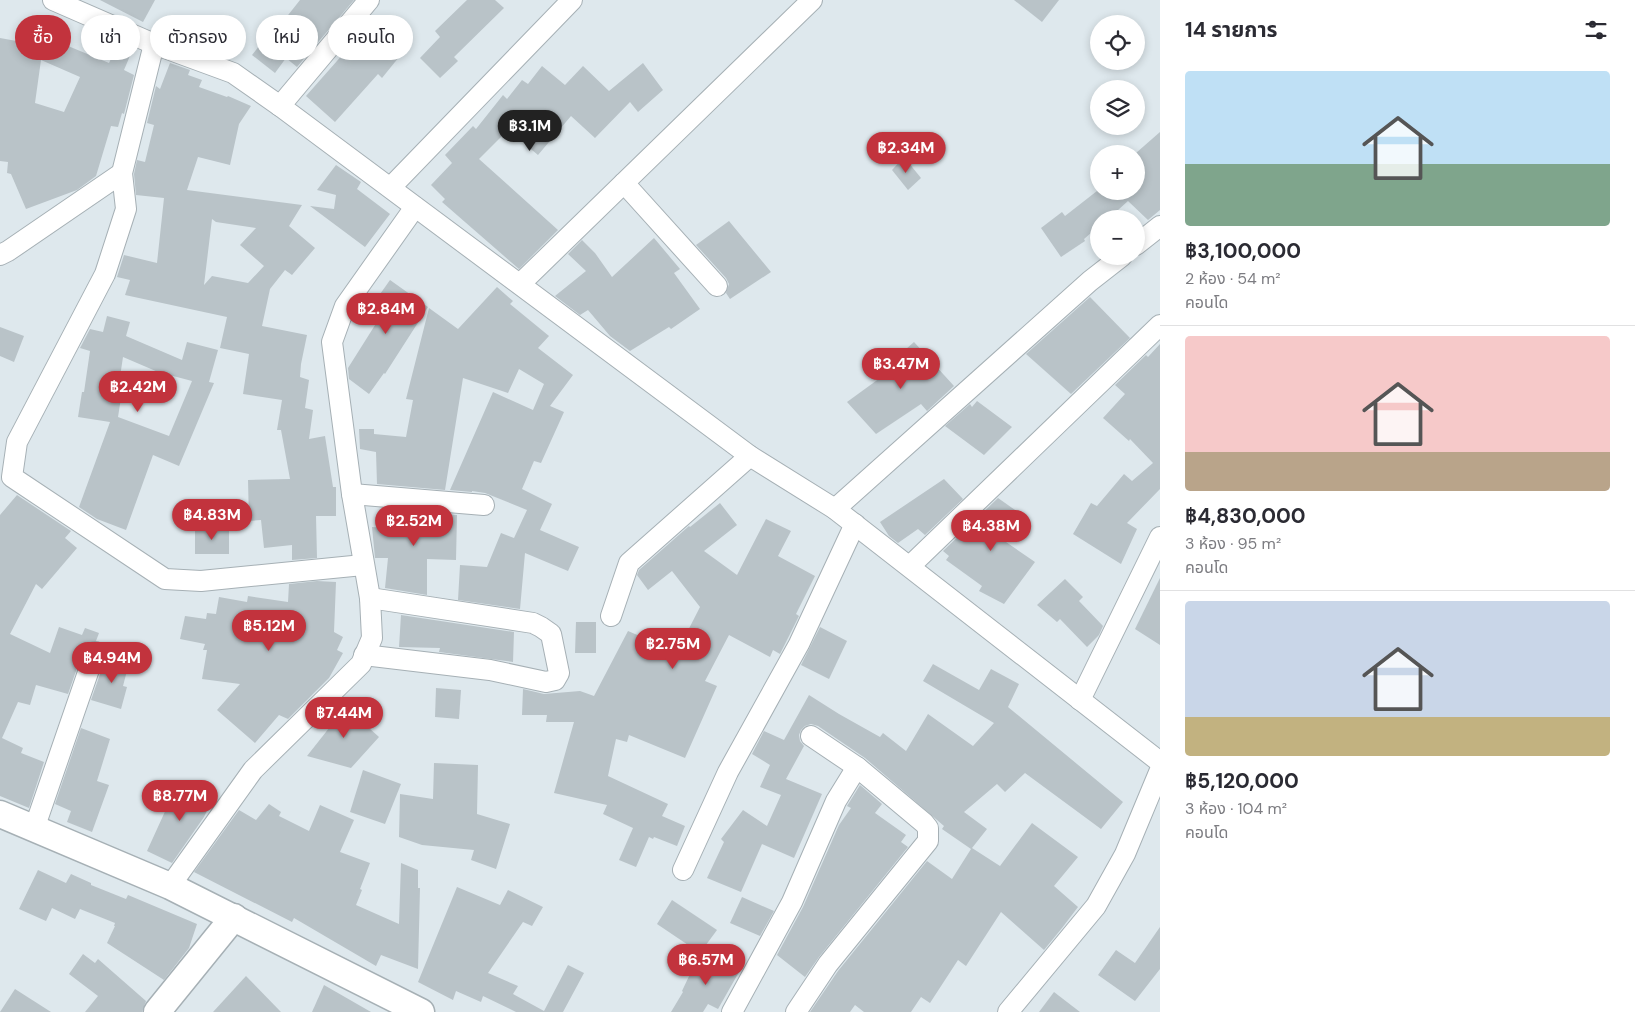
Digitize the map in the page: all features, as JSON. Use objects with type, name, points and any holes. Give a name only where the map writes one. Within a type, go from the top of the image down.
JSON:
[{"type":"street","points":[[53,0],[150,42]]},
{"type":"street","points":[[280,106],[369,0]]},
{"type":"street","points":[[390,187],[572,0]]},
{"type":"street","points":[[520,284],[812,0]]},
{"type":"street","points":[[150,60],[122,173],[126,209],[105,274],[17,442],[12,477],[165,580],[201,581],[363,565]]},
{"type":"street","points":[[198,60],[233,73],[280,106],[750,456],[835,509],[1160,762]]},
{"type":"street","points":[[0,255],[8,252],[122,173]]},
{"type":"street","points":[[624,183],[717,286]]},
{"type":"street","points":[[170,886],[253,770],[361,664],[372,638],[370,598],[352,494],[332,342],[345,306],[415,206]]},
{"type":"street","points":[[1145,238],[1160,226]]},
{"type":"street","points":[[835,509],[1111,265]]},
{"type":"street","points":[[910,566],[1160,324]]},
{"type":"street","points":[[611,616],[629,563],[750,456]]},
{"type":"street","points":[[352,494],[484,505]]},
{"type":"street","points":[[683,870],[728,772],[799,644],[855,524]]},
{"type":"street","points":[[1080,700],[1160,537]]},
{"type":"street","points":[[364,655],[490,670],[546,682],[555,680],[559,673],[551,634],[533,623],[370,598]]},
{"type":"street","points":[[34,829],[61,746],[95,652]]},
{"type":"street","points":[[796,1012],[828,964],[928,841],[928,828],[924,823],[857,767],[810,736]]},
{"type":"street","points":[[733,1012],[792,902],[836,801],[857,767]]},
{"type":"street","points":[[1008,1012],[1096,906],[1125,854],[1160,770]]},
{"type":"street","points":[[0,814],[170,886],[421,1012]]},
{"type":"street","points":[[157,1012],[234,917]]},
{"type":"building","points":[[100,0],[155,0],[143,22],[140,20],[140,15],[129,15]]},
{"type":"building","points":[[300,0],[354,0],[341,15],[328,15],[328,31],[318,42],[318,15],[288,15]]},
{"type":"building","points":[[467,0],[495,0],[504,8],[454,57],[458,61],[440,78],[420,58],[440,37],[435,31]]},
{"type":"building","points":[[1014,0],[1059,0],[1042,22]]},
{"type":"building","points":[[0,38],[15,41],[15,60],[41,60],[71,60],[71,47],[81,51],[81,60],[102,60],[109,63],[110,60],[128,60],[124,70],[134,75],[124,114],[122,113],[118,127],[111,126],[96,176],[77,190],[26,209],[11,174],[7,173],[8,162],[0,161]],"holes":[[[41,60],[80,77],[64,112],[35,103]]]},
{"type":"building","points":[[256,50],[256,58],[252,55]]},
{"type":"building","points":[[258,60],[285,60],[275,73]]},
{"type":"building","points":[[288,60],[303,60],[297,67]]},
{"type":"building","points":[[338,60],[397,60],[382,78],[378,74],[335,122],[306,96]]},
{"type":"building","points":[[170,63],[190,70],[188,75],[202,80],[199,87],[251,106],[239,124],[230,165],[198,157],[187,190],[302,205],[289,226],[315,248],[292,275],[285,270],[270,289],[262,326],[307,335],[300,377],[309,380],[305,408],[313,410],[309,439],[325,436],[333,487],[336,487],[336,516],[316,516],[317,558],[292,560],[292,545],[264,548],[261,520],[249,521],[248,480],[290,479],[281,430],[277,430],[282,400],[243,394],[249,354],[220,348],[227,317],[125,295],[130,280],[117,277],[124,255],[157,263],[164,198],[136,195],[134,174],[137,160],[145,162],[154,125],[147,123],[156,86],[160,89]],"holes":[[[212,219],[216,222],[256,228],[240,245],[264,266],[248,283],[212,276],[204,285]]]},
{"type":"building","points":[[643,63],[663,90],[638,112],[630,102],[595,138],[571,116],[538,155],[508,130],[479,159],[558,230],[519,269],[442,202],[445,199],[431,185],[452,163],[445,155],[473,126],[476,129],[503,95],[507,99],[522,80],[528,84],[542,66],[565,85],[583,66],[609,91]]},
{"type":"building","points":[[1160,132],[1160,210],[1148,220],[1145,217],[1145,210],[1137,210],[1128,201],[1118,210],[1090,210],[1090,234],[1084,239],[1085,241],[1061,257],[1041,228],[1062,212],[1065,216],[1090,196],[1090,200],[1145,200],[1145,145]]},
{"type":"building","points":[[904,157],[921,178],[908,190],[892,170]]},
{"type":"building","points":[[336,165],[361,182],[357,189],[390,214],[365,247],[310,206],[334,209],[336,195],[317,190]]},
{"type":"building","points":[[729,221],[771,272],[730,299],[726,293],[729,284],[726,278],[696,245]]},
{"type":"building","points":[[654,238],[680,269],[674,273],[700,309],[671,329],[669,327],[630,351],[610,336],[588,310],[580,315],[555,296],[586,271],[568,254],[582,240],[595,253],[612,277]]},
{"type":"building","points":[[390,280],[428,307],[385,374],[369,394],[349,379],[348,368],[377,322],[366,314]]},
{"type":"building","points":[[497,287],[513,301],[510,304],[549,336],[538,348],[573,375],[550,406],[564,412],[541,463],[534,461],[522,489],[552,504],[540,530],[579,547],[568,571],[525,553],[520,609],[458,600],[460,565],[487,567],[501,533],[514,538],[527,510],[485,493],[450,490],[493,392],[533,410],[544,384],[519,369],[508,393],[463,378],[445,490],[377,484],[376,452],[360,449],[359,429],[374,429],[374,434],[406,437],[413,400],[406,399],[429,308],[458,329]]},
{"type":"building","points":[[1090,297],[1130,338],[1071,394],[1026,354]]},
{"type":"building","points":[[107,316],[130,322],[126,336],[182,360],[187,342],[218,350],[209,382],[214,383],[179,466],[153,455],[126,530],[97,519],[79,507],[110,422],[78,417],[90,351],[80,348],[90,329],[103,332]],"holes":[[[123,357],[158,372],[192,381],[169,436],[118,417],[121,398],[117,397]]]},
{"type":"building","points":[[0,327],[24,336],[14,362],[0,356]]},
{"type":"building","points":[[914,342],[954,386],[927,411],[921,404],[876,434],[847,402],[891,370],[887,366]]},
{"type":"building","points":[[1160,344],[1160,489],[1127,523],[1137,529],[1121,564],[1073,534],[1091,503],[1097,506],[1124,474],[1132,481],[1153,463],[1130,439],[1129,441],[1103,418],[1125,394],[1115,385],[1146,355],[1148,357]]},
{"type":"building","points":[[977,401],[1012,427],[984,455],[945,426],[970,404],[972,407]]},
{"type":"building","points":[[944,479],[963,499],[925,535],[918,529],[898,543],[889,536],[880,522]]},
{"type":"building","points":[[17,495],[71,531],[65,538],[77,548],[42,589],[36,584],[10,634],[50,653],[59,627],[82,635],[85,628],[99,633],[96,641],[88,643],[84,648],[68,694],[36,685],[30,705],[18,702],[2,738],[23,748],[21,753],[44,762],[29,808],[0,796],[0,515]]},
{"type":"building","points":[[998,498],[1025,517],[1006,542],[1035,562],[1004,604],[979,591],[982,586],[946,560],[949,556],[943,551]]},
{"type":"building","points":[[720,503],[737,525],[704,551],[737,575],[766,519],[791,531],[778,556],[815,576],[796,614],[799,616],[780,654],[773,650],[770,657],[729,635],[705,681],[717,686],[685,758],[629,735],[627,742],[616,739],[608,776],[668,804],[662,816],[685,826],[677,846],[654,837],[653,839],[649,837],[636,867],[619,860],[633,828],[603,814],[607,805],[554,793],[574,722],[546,722],[547,715],[522,715],[523,689],[544,694],[580,691],[594,696],[628,631],[677,652],[700,607],[672,571],[648,590],[637,575],[639,570],[689,526]]},
{"type":"building","points":[[387,509],[457,515],[456,560],[427,559],[427,595],[385,588],[388,558],[375,558],[372,527],[385,528]]},
{"type":"building","points":[[195,528],[229,528],[229,554],[195,554]]},
{"type":"building","points":[[1160,578],[1160,645],[1135,629]]},
{"type":"building","points":[[1065,579],[1083,597],[1079,601],[1103,626],[1099,635],[1087,647],[1060,619],[1057,622],[1037,605]]},
{"type":"building","points":[[317,581],[336,582],[334,632],[343,637],[337,650],[343,653],[329,678],[288,719],[279,715],[255,743],[217,710],[240,684],[202,679],[207,650],[203,650],[205,644],[180,639],[185,616],[206,619],[207,613],[216,614],[219,597],[247,602],[248,596],[288,602],[289,584]]},
{"type":"building","points":[[401,615],[514,632],[513,662],[439,652],[440,648],[399,647]]},
{"type":"building","points":[[576,622],[596,622],[596,653],[575,653]]},
{"type":"building","points":[[820,627],[847,641],[829,679],[801,665]]},
{"type":"building","points":[[106,657],[129,663],[123,686],[127,687],[121,709],[91,700]]},
{"type":"building","points":[[933,664],[979,690],[991,669],[1019,684],[1008,707],[1123,802],[1101,829],[1025,773],[1005,792],[997,784],[964,812],[987,829],[972,848],[1000,866],[1032,823],[1078,857],[1054,886],[1078,907],[1044,950],[1001,912],[966,966],[958,960],[930,1003],[921,997],[911,1012],[864,1012],[855,1005],[850,1012],[810,1012],[838,971],[927,861],[952,879],[971,849],[942,829],[944,826],[865,758],[818,726],[811,724],[801,730],[799,735],[800,741],[804,746],[786,779],[822,794],[794,858],[762,844],[741,892],[707,878],[724,842],[721,839],[743,810],[767,826],[781,795],[760,787],[770,765],[752,754],[764,731],[784,740],[809,695],[880,737],[883,733],[906,751],[928,714],[973,746],[994,723],[923,681]]},
{"type":"building","points":[[436,688],[461,690],[459,719],[435,717]]},
{"type":"building","points":[[340,702],[379,737],[351,768],[307,756],[337,718],[328,713]]},
{"type":"building","points":[[81,728],[110,739],[97,781],[109,785],[92,832],[67,822],[71,811],[55,804]]},
{"type":"building","points":[[434,763],[478,765],[477,814],[510,824],[496,869],[471,860],[474,850],[422,845],[399,837],[400,794],[433,799]]},
{"type":"building","points":[[363,770],[401,784],[385,824],[350,812]]},
{"type":"building","points":[[191,783],[215,794],[204,817],[172,863],[147,851],[173,794],[184,799]]},
{"type":"building","points":[[860,785],[882,804],[875,813],[906,835],[901,842],[908,847],[805,977],[777,955],[803,907],[839,825],[851,808],[847,806]]},
{"type":"building","points":[[269,804],[281,812],[279,816],[309,831],[320,805],[354,820],[340,852],[370,863],[356,905],[399,924],[401,863],[418,870],[418,888],[420,888],[418,969],[381,955],[376,966],[294,918],[292,922],[194,872],[239,810],[256,820]]},
{"type":"building","points":[[38,870],[66,883],[71,874],[91,883],[91,885],[126,899],[128,895],[197,924],[189,948],[164,980],[107,943],[115,923],[80,909],[75,919],[52,908],[46,921],[19,909]]},
{"type":"building","points":[[457,887],[500,905],[508,890],[543,907],[532,926],[523,922],[488,973],[518,986],[513,994],[544,1011],[568,965],[584,973],[563,1012],[516,1012],[483,996],[481,1002],[456,991],[453,1000],[418,982]]},
{"type":"building","points":[[742,897],[774,911],[760,936],[730,923]]},
{"type":"building","points":[[672,900],[717,930],[700,953],[657,924]]},
{"type":"building","points":[[1160,927],[1160,969],[1135,1001],[1098,975],[1116,950],[1135,963]]},
{"type":"building","points":[[700,953],[739,972],[718,1009],[708,1004],[703,1012],[671,1012],[683,992]]},
{"type":"building","points":[[83,954],[95,963],[98,959],[146,1001],[142,1012],[85,1012],[98,996],[69,974]]},
{"type":"building","points":[[246,976],[281,1012],[213,1012]]},
{"type":"building","points":[[324,985],[371,1012],[312,1012]]},
{"type":"building","points":[[15,989],[51,1012],[0,1012]]},
{"type":"building","points":[[1054,992],[1080,1012],[1039,1012]]}]
